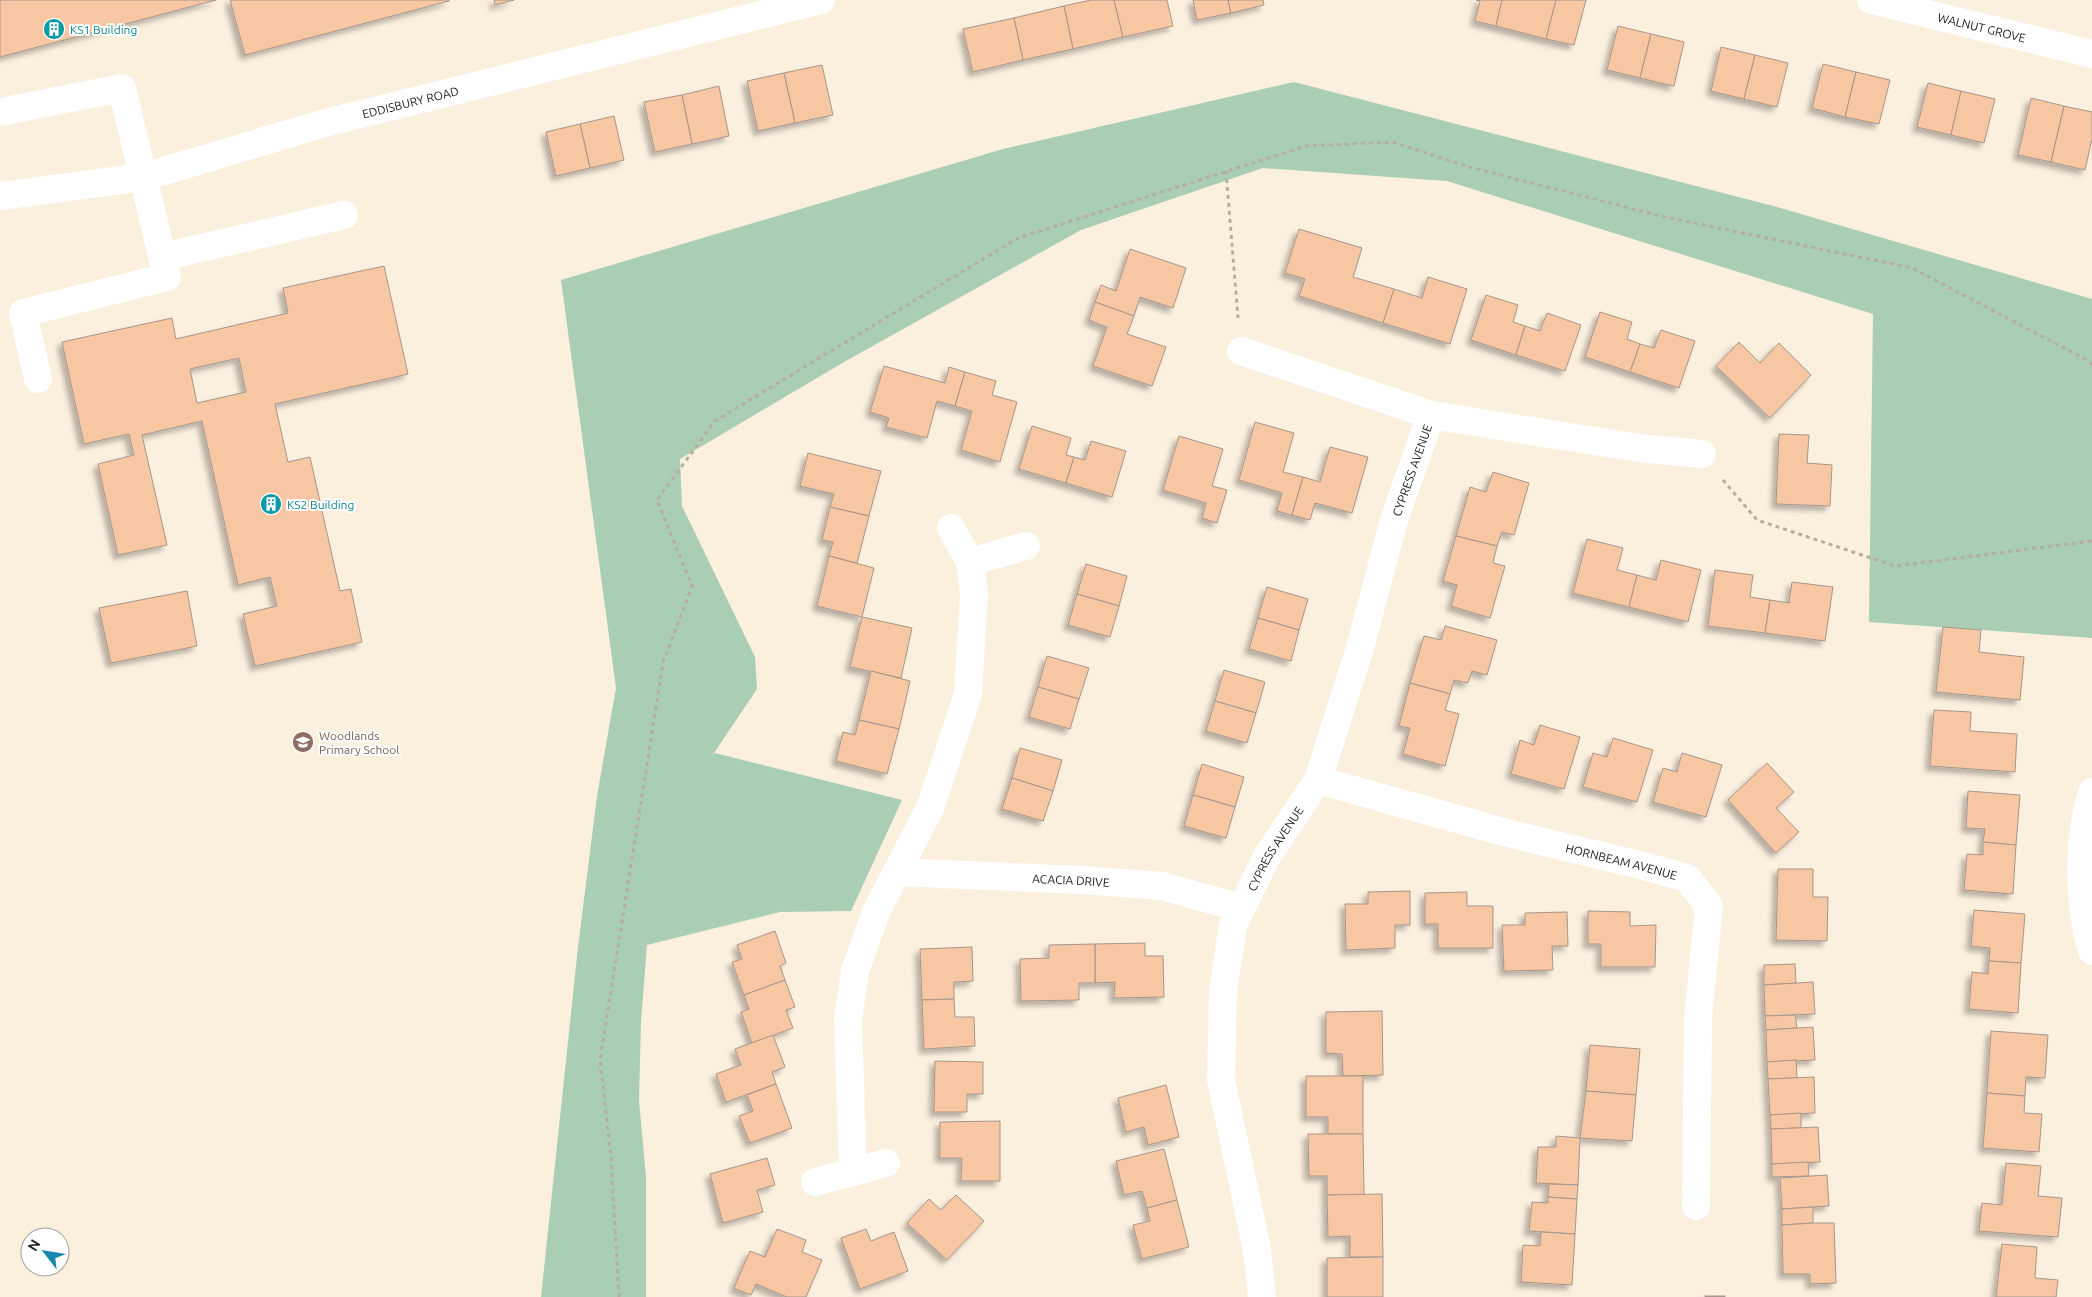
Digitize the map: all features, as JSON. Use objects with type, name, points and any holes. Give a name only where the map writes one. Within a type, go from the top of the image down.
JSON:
[{"type":"street","name":"EDDISBURY ROAD","points":[[0,196],[144,177],[326,123],[821,0]]},
{"type":"street","name":"WALNUT GROVE","points":[[1871,0],[2092,54]]},
{"type":"street","points":[[0,112],[122,88],[167,277],[23,313],[38,379]]},
{"type":"street","points":[[162,257],[344,215]]},
{"type":"street","name":"CYPRESS AVENUE","points":[[1241,351],[1431,415],[1639,448],[1702,454]]},
{"type":"street","name":"CYPRESS AVENUE","points":[[1262,1297],[1258,1250],[1221,1080],[1223,991],[1233,926],[1266,858],[1318,780],[1360,648],[1394,520],[1431,415]]},
{"type":"street","points":[[853,1172],[848,1021],[855,971],[876,912],[930,808],[968,694],[974,594],[970,562],[951,528]]},
{"type":"street","points":[[970,562],[1026,546]]},
{"type":"street","name":"HORNBEAM AVENUE","points":[[1318,780],[1507,833],[1687,878],[1709,906],[1698,1019],[1696,1206]]},
{"type":"street","points":[[2092,792],[2081,851],[2085,926],[2092,951]]},
{"type":"street","name":"ACACIA DRIVE","points":[[897,872],[1082,880],[1162,886],[1241,908]]},
{"type":"street","points":[[815,1182],[886,1163]]},
{"type":"path","points":[[619,1297],[611,1158],[600,1060],[663,663],[692,586],[657,500],[714,421],[1018,238],[1306,146],[1393,142],[1469,167],[1661,216],[1912,268],[2087,360],[2092,365]]},
{"type":"path","points":[[1226,171],[1241,351]]},
{"type":"path","points":[[1702,454],[1757,520],[1895,566],[2092,542]]},
{"type":"green space","points":[[1294,82],[1777,207],[2092,299],[2092,638],[1869,622],[1873,314],[1447,181],[1263,168],[1081,230],[844,362],[680,459],[682,506],[755,657],[757,689],[710,759],[715,753],[902,800],[851,911],[780,912],[647,945],[641,1021],[639,1100],[646,1177],[646,1297],[541,1297],[578,947],[597,796],[616,688],[561,280],[1003,149]]},
{"type":"building","name":"KS1 Building","points":[[0,0],[216,0],[0,57]]},
{"type":"building","points":[[230,0],[449,0],[449,1],[245,55]]},
{"type":"building","points":[[494,0],[514,0],[495,5]]},
{"type":"building","points":[[1091,0],[1114,0],[1123,37],[1073,49],[1064,6]]},
{"type":"building","points":[[1114,0],[1167,0],[1173,26],[1123,37]]},
{"type":"building","points":[[1193,0],[1228,0],[1231,13],[1197,20]]},
{"type":"building","points":[[1228,0],[1263,0],[1264,5],[1231,13]]},
{"type":"building","points":[[1476,0],[1502,0],[1496,26],[1475,21],[1480,1]]},
{"type":"building","points":[[1502,0],[1556,0],[1546,39],[1496,26]]},
{"type":"building","points":[[1556,0],[1586,0],[1574,45],[1546,39]]},
{"type":"building","points":[[1064,6],[1073,49],[1023,60],[1014,18]]},
{"type":"building","points":[[1014,18],[1023,60],[973,72],[963,29]]},
{"type":"building","points":[[1618,26],[1651,34],[1640,78],[1607,70]]},
{"type":"building","points":[[1651,34],[1684,42],[1674,86],[1640,78]]},
{"type":"building","points":[[1721,47],[1755,55],[1744,99],[1711,91]]},
{"type":"building","points":[[1755,55],[1788,63],[1777,107],[1744,99]]},
{"type":"building","points":[[1823,64],[1856,72],[1845,117],[1812,108]]},
{"type":"building","points":[[822,65],[833,115],[795,123],[784,73]]},
{"type":"building","points":[[1856,72],[1890,80],[1879,124],[1845,117]]},
{"type":"building","points":[[784,73],[795,123],[758,131],[747,81]]},
{"type":"building","points":[[1928,83],[1961,91],[1951,135],[1917,127]]},
{"type":"building","points":[[719,86],[729,136],[692,144],[682,95]]},
{"type":"building","points":[[1961,91],[1995,99],[1984,143],[1951,135]]},
{"type":"building","points":[[682,95],[692,144],[655,152],[644,102]]},
{"type":"building","points":[[2031,98],[2064,106],[2051,162],[2018,155]]},
{"type":"building","points":[[2064,106],[2092,112],[2092,139],[2085,170],[2051,162]]},
{"type":"building","points":[[614,116],[624,160],[590,168],[580,124]]},
{"type":"building","points":[[580,124],[590,168],[556,176],[546,132]]},
{"type":"building","points":[[1299,229],[1362,248],[1353,277],[1394,289],[1383,323],[1299,296],[1305,279],[1285,273]]},
{"type":"building","points":[[1130,249],[1186,268],[1173,308],[1140,297],[1134,316],[1095,302],[1101,285],[1116,291]]},
{"type":"building","name":"KS2 Building","points":[[384,266],[408,374],[275,404],[288,462],[310,457],[340,591],[351,589],[362,642],[255,666],[243,614],[277,606],[270,577],[238,585],[202,421],[142,435],[167,545],[118,555],[98,464],[134,455],[129,434],[84,444],[62,342],[172,318],[176,339],[288,313],[283,288]],"holes":[[[239,358],[246,392],[197,403],[190,369]]]},
{"type":"building","points":[[1428,277],[1467,289],[1450,344],[1383,323],[1394,289],[1422,298]]},
{"type":"building","points":[[1486,295],[1518,305],[1513,322],[1525,326],[1516,355],[1471,340]]},
{"type":"building","points":[[1095,302],[1134,316],[1127,334],[1166,347],[1152,386],[1093,366],[1107,327],[1089,320]]},
{"type":"building","points":[[1600,312],[1632,322],[1627,339],[1640,344],[1630,372],[1585,357]]},
{"type":"building","points":[[1547,313],[1581,325],[1565,371],[1516,355],[1525,326],[1540,331]]},
{"type":"building","points":[[1661,330],[1695,341],[1679,388],[1630,372],[1640,344],[1654,348]]},
{"type":"building","points":[[1739,342],[1760,363],[1779,343],[1811,375],[1770,418],[1716,366]]},
{"type":"building","points":[[884,366],[945,383],[949,367],[965,372],[955,406],[937,401],[927,438],[886,427],[889,418],[870,412]]},
{"type":"building","points":[[965,372],[996,381],[992,395],[1017,402],[1000,462],[961,450],[972,411],[955,406]]},
{"type":"building","points":[[1255,422],[1294,433],[1283,472],[1303,477],[1292,515],[1277,511],[1282,493],[1239,480]]},
{"type":"building","points":[[1032,426],[1071,438],[1066,455],[1074,457],[1066,483],[1019,469]]},
{"type":"building","points":[[1779,434],[1809,435],[1807,463],[1832,465],[1830,506],[1776,504]]},
{"type":"building","points":[[1179,436],[1223,449],[1212,486],[1227,490],[1217,523],[1202,518],[1206,503],[1163,490]]},
{"type":"building","points":[[1091,441],[1126,451],[1112,497],[1066,483],[1074,457],[1085,460]]},
{"type":"building","points":[[1330,447],[1368,457],[1352,513],[1315,503],[1310,520],[1292,515],[1303,477],[1320,482]]},
{"type":"building","points":[[808,453],[881,471],[869,516],[830,507],[834,494],[800,486]]},
{"type":"building","points":[[1493,472],[1529,483],[1514,535],[1502,532],[1497,546],[1456,536],[1470,487],[1486,492]]},
{"type":"building","points":[[830,507],[869,516],[857,563],[829,556],[833,542],[822,540]]},
{"type":"building","points":[[1456,536],[1497,546],[1493,563],[1505,566],[1490,618],[1451,606],[1457,585],[1443,581]]},
{"type":"building","points":[[1587,539],[1623,548],[1617,570],[1637,575],[1629,607],[1573,593]]},
{"type":"building","points":[[829,556],[874,568],[862,617],[817,606]]},
{"type":"building","points":[[1661,560],[1701,570],[1688,622],[1629,607],[1637,575],[1656,580]]},
{"type":"building","points":[[1086,564],[1127,576],[1119,606],[1077,594]]},
{"type":"building","points":[[1715,570],[1753,575],[1750,597],[1770,600],[1765,633],[1708,626]]},
{"type":"building","points":[[1792,582],[1833,587],[1825,641],[1765,633],[1770,600],[1789,603]]},
{"type":"building","points":[[1267,587],[1308,599],[1299,630],[1258,618]]},
{"type":"building","points":[[187,591],[197,646],[111,663],[99,608]]},
{"type":"building","points":[[1077,594],[1119,606],[1110,637],[1068,625]]},
{"type":"building","points":[[862,617],[912,628],[901,678],[850,667]]},
{"type":"building","points":[[1258,618],[1299,630],[1291,661],[1249,649]]},
{"type":"building","points":[[1445,626],[1497,640],[1487,675],[1472,671],[1468,683],[1454,680],[1450,694],[1410,683],[1424,636],[1441,640]]},
{"type":"building","points":[[1943,627],[1981,630],[1979,652],[2024,657],[2020,700],[1936,692]]},
{"type":"building","points":[[1047,656],[1089,668],[1079,699],[1038,687]]},
{"type":"building","points":[[1224,670],[1265,682],[1256,713],[1215,701]]},
{"type":"building","points":[[871,671],[910,681],[899,729],[859,720]]},
{"type":"building","points":[[1410,683],[1450,694],[1445,710],[1459,714],[1445,766],[1403,754],[1410,728],[1399,726]]},
{"type":"building","points":[[1038,687],[1079,699],[1070,729],[1029,717]]},
{"type":"building","points":[[1215,701],[1256,713],[1247,743],[1206,731]]},
{"type":"building","points":[[1934,710],[1971,712],[1970,731],[2017,734],[2015,772],[1930,766]]},
{"type":"building","points":[[859,720],[899,729],[887,774],[836,761],[843,732],[855,735]]},
{"type":"building","points":[[1540,725],[1580,737],[1564,789],[1511,774],[1520,740],[1534,745]]},
{"type":"building","points":[[1613,738],[1653,750],[1637,802],[1583,787],[1593,753],[1607,757]]},
{"type":"building","points":[[1020,748],[1062,760],[1053,791],[1012,778]]},
{"type":"building","points":[[1682,753],[1722,765],[1706,817],[1653,802],[1663,768],[1677,772]]},
{"type":"building","points":[[1767,763],[1794,792],[1776,808],[1799,832],[1776,853],[1728,800]]},
{"type":"building","points":[[1202,764],[1244,777],[1235,807],[1193,795]]},
{"type":"building","points":[[1012,778],[1053,791],[1043,821],[1002,809]]},
{"type":"building","points":[[1968,791],[2020,795],[2016,845],[1983,842],[1985,829],[1966,828]]},
{"type":"building","points":[[1193,795],[1235,807],[1226,838],[1184,826]]},
{"type":"building","points":[[1983,842],[2016,845],[2013,894],[1964,890],[1967,854],[1983,855]]},
{"type":"building","points":[[1778,869],[1813,869],[1813,897],[1828,897],[1827,941],[1776,940]]},
{"type":"building","points":[[1410,891],[1410,925],[1395,925],[1395,948],[1346,950],[1345,904],[1368,904],[1368,892]]},
{"type":"building","points":[[1467,892],[1467,906],[1493,906],[1493,948],[1438,948],[1438,924],[1425,924],[1425,893]]},
{"type":"building","points":[[1974,910],[2025,914],[2021,963],[1989,961],[1990,948],[1971,946]]},
{"type":"building","points":[[1588,911],[1630,912],[1630,926],[1656,925],[1655,967],[1601,967],[1601,944],[1588,944]]},
{"type":"building","points":[[1567,912],[1568,946],[1552,946],[1553,970],[1504,971],[1502,925],[1525,925],[1525,913]]},
{"type":"building","points":[[775,931],[786,963],[780,966],[785,980],[744,995],[732,962],[742,959],[737,945]]},
{"type":"building","points":[[1145,943],[1145,956],[1163,956],[1164,997],[1114,998],[1115,982],[1095,983],[1095,944]]},
{"type":"building","points":[[1095,944],[1095,983],[1079,983],[1079,1000],[1021,1001],[1020,959],[1049,958],[1049,945]]},
{"type":"building","points":[[972,947],[973,981],[954,982],[954,999],[922,1000],[920,949]]},
{"type":"building","points":[[1989,961],[2021,963],[2018,1013],[1969,1009],[1972,972],[1988,974]]},
{"type":"building","points":[[1795,964],[1796,983],[1764,985],[1764,965]]},
{"type":"building","points":[[785,980],[795,1007],[786,1010],[793,1028],[752,1043],[741,1012],[749,1009],[744,995]]},
{"type":"building","points":[[1813,982],[1815,1014],[1765,1016],[1764,985]]},
{"type":"building","points":[[954,999],[955,1017],[974,1017],[975,1046],[924,1049],[922,1000]]},
{"type":"building","points":[[1382,1011],[1383,1075],[1343,1076],[1342,1054],[1326,1053],[1326,1012]]},
{"type":"building","points":[[1795,1015],[1797,1028],[1766,1030],[1765,1016]]},
{"type":"building","points":[[1813,1027],[1815,1060],[1767,1062],[1766,1030]]},
{"type":"building","points":[[1991,1031],[2048,1035],[2045,1078],[2026,1077],[2025,1096],[1987,1093]]},
{"type":"building","points":[[773,1035],[785,1067],[772,1072],[776,1084],[726,1102],[716,1074],[741,1065],[735,1049]]},
{"type":"building","points":[[1590,1045],[1640,1049],[1636,1095],[1586,1091]]},
{"type":"building","points":[[1796,1060],[1797,1078],[1768,1079],[1767,1062]]},
{"type":"building","points":[[935,1061],[983,1062],[983,1094],[967,1094],[967,1112],[934,1112]]},
{"type":"building","points":[[1306,1076],[1363,1076],[1363,1134],[1328,1134],[1328,1117],[1306,1117]]},
{"type":"building","points":[[1814,1077],[1815,1113],[1770,1115],[1768,1079]]},
{"type":"building","points":[[776,1084],[792,1128],[750,1143],[739,1116],[753,1111],[747,1095]]},
{"type":"building","points":[[1166,1085],[1179,1137],[1148,1145],[1144,1127],[1126,1132],[1118,1098]]},
{"type":"building","points":[[1586,1091],[1636,1095],[1632,1141],[1580,1138]]},
{"type":"building","points":[[1987,1093],[2025,1096],[2024,1113],[2042,1114],[2039,1152],[1983,1148]]},
{"type":"building","points":[[1801,1113],[1801,1128],[1771,1129],[1770,1115]]},
{"type":"building","points":[[1000,1121],[1000,1181],[961,1181],[962,1158],[940,1158],[940,1122]]},
{"type":"building","points":[[1818,1127],[1820,1162],[1772,1164],[1771,1129]]},
{"type":"building","points":[[1308,1134],[1363,1134],[1364,1195],[1327,1195],[1327,1176],[1309,1176]]},
{"type":"building","points":[[1556,1136],[1580,1138],[1578,1185],[1536,1183],[1538,1147],[1556,1147]]},
{"type":"building","points":[[1164,1149],[1177,1200],[1147,1208],[1142,1191],[1124,1195],[1116,1161]]},
{"type":"building","points":[[767,1158],[775,1185],[757,1190],[763,1212],[723,1223],[710,1174]]},
{"type":"building","points":[[1808,1162],[1809,1176],[1772,1177],[1772,1164]]},
{"type":"building","points":[[2006,1163],[2041,1166],[2038,1196],[2062,1198],[2058,1237],[1979,1231],[1982,1203],[2002,1205]]},
{"type":"building","points":[[1827,1175],[1829,1206],[1782,1209],[1780,1178]]},
{"type":"building","points":[[1549,1184],[1578,1185],[1577,1199],[1548,1197]]},
{"type":"building","points":[[1382,1194],[1383,1257],[1350,1257],[1350,1236],[1328,1237],[1327,1195]]},
{"type":"building","points":[[956,1195],[984,1221],[947,1260],[907,1223],[929,1199],[941,1210]]},
{"type":"building","points":[[1548,1197],[1577,1199],[1575,1234],[1529,1231],[1532,1202],[1548,1203]]},
{"type":"building","points":[[1177,1200],[1189,1247],[1142,1259],[1133,1225],[1150,1221],[1147,1208]]},
{"type":"building","points":[[1813,1207],[1813,1223],[1782,1225],[1782,1209]]},
{"type":"building","points":[[1834,1223],[1836,1283],[1810,1284],[1810,1274],[1783,1274],[1782,1225]]},
{"type":"building","points":[[777,1229],[806,1240],[802,1252],[822,1260],[806,1297],[787,1297],[756,1284],[751,1295],[734,1288],[750,1251],[765,1257]]},
{"type":"building","points":[[866,1229],[871,1241],[894,1232],[908,1271],[860,1289],[841,1238]]},
{"type":"building","points":[[1541,1232],[1575,1234],[1572,1285],[1521,1282],[1523,1245],[1540,1246]]},
{"type":"building","points":[[2002,1244],[2037,1247],[2035,1278],[2058,1280],[2056,1297],[1996,1297]]},
{"type":"building","points":[[1383,1257],[1383,1297],[1327,1297],[1327,1258]]},
{"type":"building","points":[[1725,1296],[1725,1297],[1705,1297]]},
{"type":"place","name":"KS1 Building","points":[[54,29]]},
{"type":"place","name":"KS2 Building","points":[[271,504]]},
{"type":"place","name":"Woodlands Primary School","points":[[303,742]]}]
